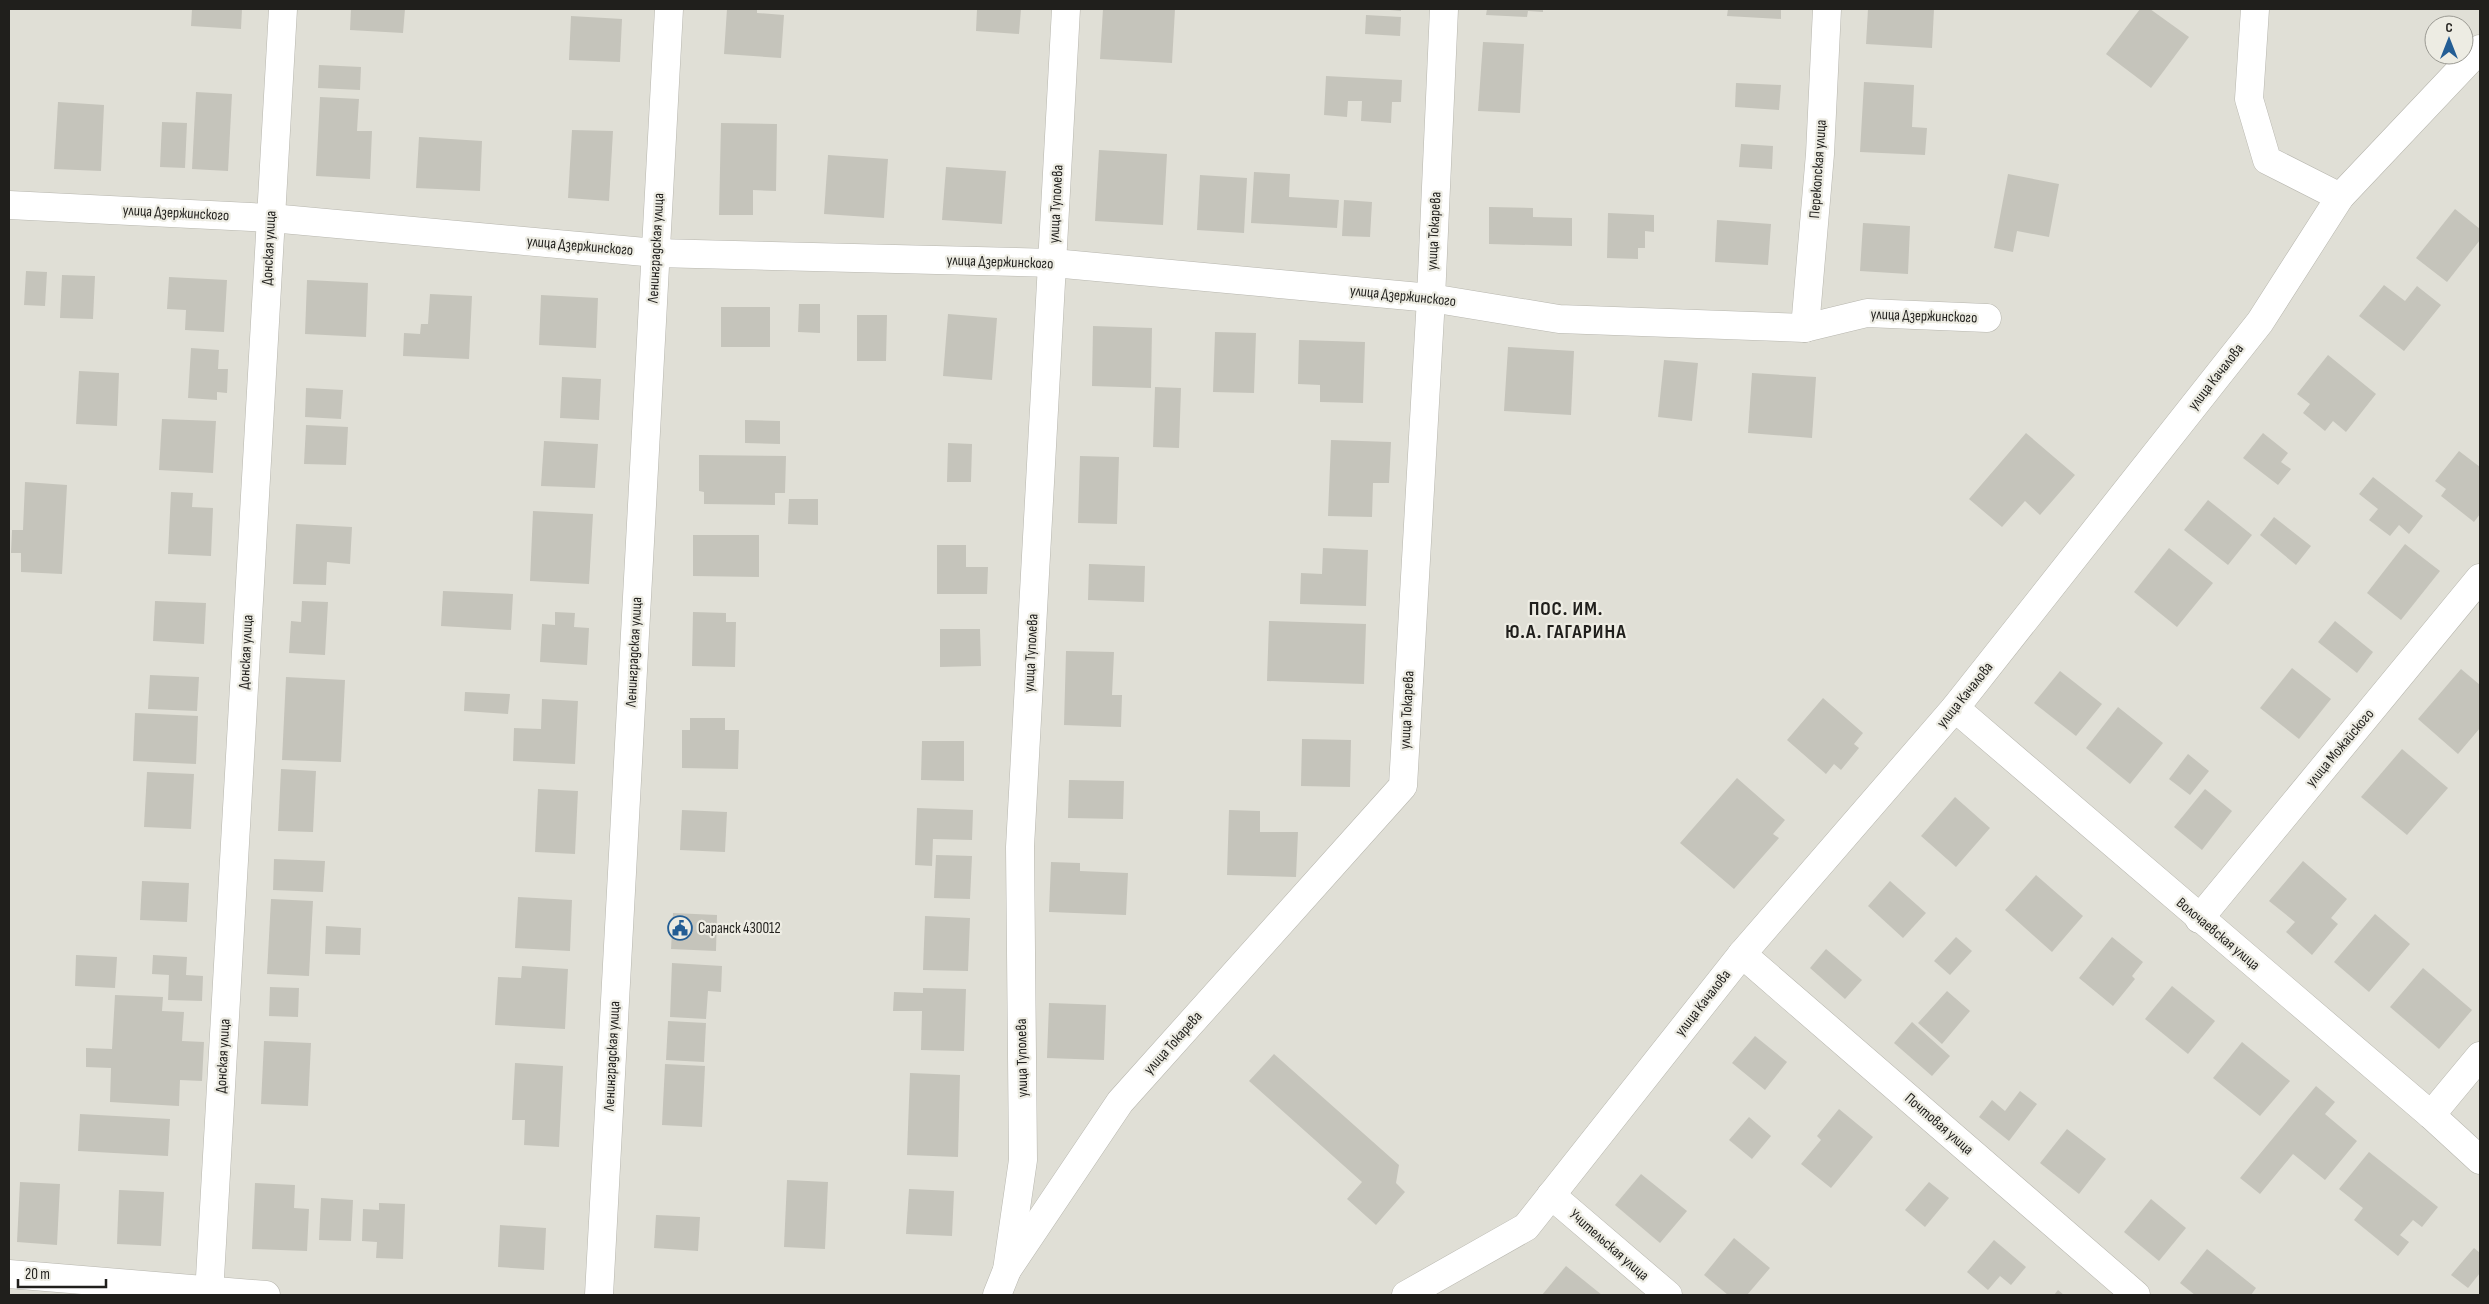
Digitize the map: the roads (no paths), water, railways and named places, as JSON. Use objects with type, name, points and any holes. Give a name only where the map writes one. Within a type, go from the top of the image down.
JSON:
[{"type":"street","name":"Донская улица","points":[[210,1293],[283,9]]},
{"type":"street","name":"Ленинградская улица","points":[[599,1295],[669,9]]},
{"type":"street","name":"улица Туполева","points":[[997,1295],[1007,1270],[1023,1160],[1020,847],[1066,9]]},
{"type":"street","name":"улица Токарева","points":[[1007,1270],[1120,1102],[1403,786],[1431,298],[1444,9]]},
{"type":"street","name":"Перекопская улица","points":[[1805,328],[1820,154],[1827,9]]},
{"type":"street","points":[[2255,9],[2249,99],[2267,160],[2340,197]]},
{"type":"street","name":"улица Качалова","points":[[1406,1295],[1526,1227],[1742,954],[1955,708],[2260,322],[2340,197],[2480,49]]},
{"type":"street","name":"улица Дзержинского","points":[[9,205],[271,218],[656,252],[1052,263],[1431,298],[1559,319],[1805,328],[1867,313],[1987,318]]},
{"type":"street","name":"улица Можайского","points":[[2199,918],[2480,578]]},
{"type":"street","name":"Волочаевская улица","points":[[1955,708],[2431,1115],[2480,1160]]},
{"type":"street","name":"Почтовая улица","points":[[1742,954],[2136,1295]]},
{"type":"street","points":[[2431,1115],[2480,1056]]},
{"type":"street","name":"Учительская улица","points":[[1551,1195],[1668,1295]]},
{"type":"street","points":[[9,1274],[210,1293],[266,1295]]},
{"type":"place","name":"Саранск 430012","points":[[680,928]]},
{"type":"district","name":"ПОС. ИМ. Ю.А. ГАГАРИНА","points":[[1566,620]]}]
